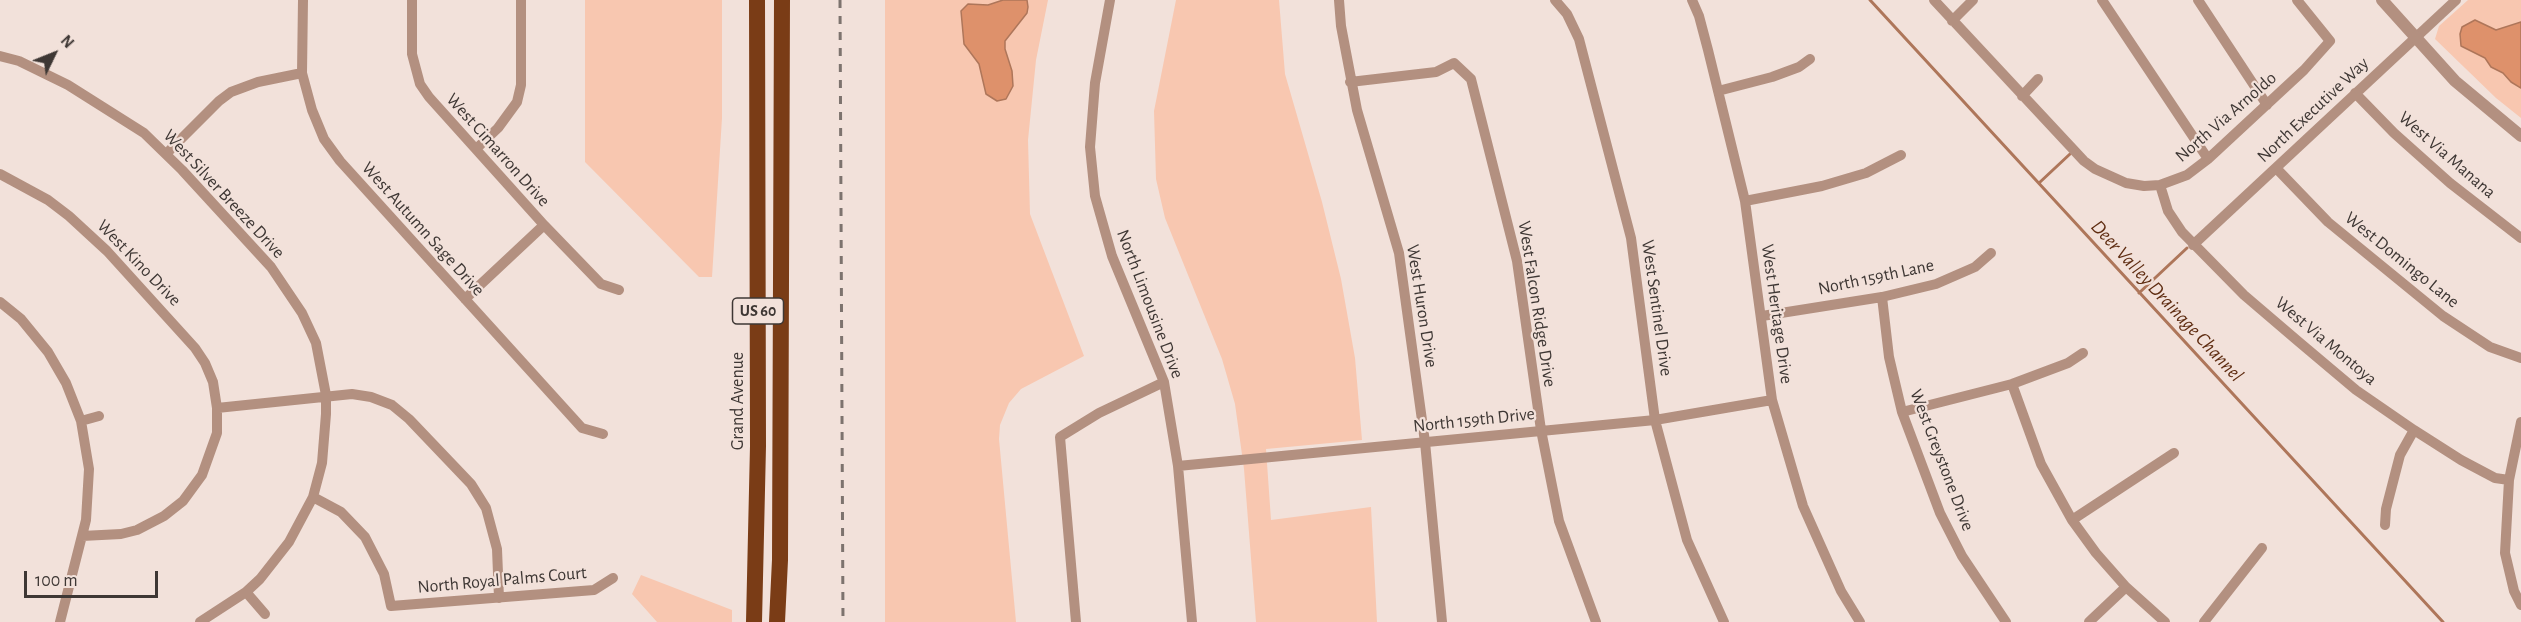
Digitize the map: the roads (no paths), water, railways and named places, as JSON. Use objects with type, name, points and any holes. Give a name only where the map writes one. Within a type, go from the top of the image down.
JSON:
[{"type":"highway","name":"Grand Avenue","points":[[754,622],[758,446],[757,0]]},
{"type":"highway","name":"US 60","points":[[777,622],[780,560],[782,0]]},
{"type":"street","name":"West Autumn Sage Drive","points":[[303,0],[302,73],[312,110],[324,139],[340,161],[582,428],[603,434]]},
{"type":"street","name":"West Cimarron Drive","points":[[412,0],[412,54],[420,84],[429,97],[544,225],[601,284],[619,290]]},
{"type":"street","points":[[476,149],[498,128],[517,102],[521,85],[521,0]]},
{"type":"street","name":"North Limousine Drive","points":[[1110,0],[1095,84],[1090,147],[1095,196],[1112,256],[1164,382],[1178,466],[1192,622]]},
{"type":"street","name":"West Huron Drive","points":[[1339,0],[1350,82],[1399,253],[1425,442],[1442,622]]},
{"type":"street","name":"West Sentinel Drive","points":[[1555,0],[1567,14],[1579,39],[1631,238],[1655,420],[1687,540],[1724,622]]},
{"type":"street","name":"West Heritage Drive","points":[[1692,0],[1699,16],[1745,201],[1772,400],[1803,506],[1841,591],[1860,622]]},
{"type":"street","points":[[1934,0],[2022,96],[2038,79]]},
{"type":"street","points":[[1952,21],[1973,0]]},
{"type":"street","points":[[2102,0],[2208,159]]},
{"type":"street","points":[[2198,0],[2267,105]]},
{"type":"street","name":"North Via Arnoldo","points":[[2022,96],[2073,150],[2095,169],[2126,183],[2144,186],[2160,185],[2187,175],[2208,159],[2267,105],[2330,41],[2297,0]]},
{"type":"street","points":[[2382,0],[2455,81],[2521,136]]},
{"type":"street","name":"North Executive Way","points":[[2193,245],[2456,0]]},
{"type":"street","name":"West Silver Breeze Drive","points":[[0,56],[19,61],[68,85],[144,134],[166,153],[285,285],[303,313],[315,343],[326,395],[325,442],[313,497],[289,542],[260,579],[246,592],[200,622]]},
{"type":"street","points":[[1718,91],[1772,77],[1799,67],[1810,59]]},
{"type":"street","name":"West Falcon Ridge Drive","points":[[1350,82],[1436,72],[1454,63],[1471,79],[1517,261],[1541,430],[1560,521],[1596,622]]},
{"type":"street","points":[[166,153],[219,100],[231,92],[258,82],[302,73]]},
{"type":"street","name":"West Via Manana","points":[[2355,93],[2394,133],[2450,183],[2521,237]]},
{"type":"street","points":[[1745,201],[1822,186],[1866,174],[1901,155]]},
{"type":"street","name":"West Domingo Lane","points":[[2276,168],[2328,222],[2443,316],[2490,347],[2521,358]]},
{"type":"street","name":"West Kino Drive","points":[[0,174],[29,189],[69,216],[107,251],[195,348],[205,363],[213,382],[217,408],[217,433],[202,475],[183,501],[164,516],[137,530],[121,534],[82,536]]},
{"type":"street","name":"West Via Montoya","points":[[2160,185],[2172,220],[2193,245],[2244,295],[2299,342],[2356,390],[2415,430],[2461,460],[2495,478],[2509,480]]},
{"type":"street","points":[[465,299],[544,225]]},
{"type":"street","name":"North 159th Lane","points":[[1762,316],[1882,297],[1936,284],[1975,267],[1991,253]]},
{"type":"street","name":"West Greystone Drive","points":[[1882,297],[1889,357],[1902,412],[1940,513],[1962,556],[2006,622]]},
{"type":"street","points":[[0,302],[21,319],[48,352],[66,383],[81,421],[89,469],[86,520],[60,622]]},
{"type":"street","points":[[1902,412],[2012,384],[2068,363],[2083,353]]},
{"type":"street","points":[[1076,622],[1060,436],[1099,412],[1164,382]]},
{"type":"street","points":[[2012,384],[2041,464],[2072,520],[2096,553],[2126,587],[2165,622]]},
{"type":"street","points":[[217,408],[352,394],[371,397],[392,405],[409,419],[471,484],[486,508],[497,549],[499,598]]},
{"type":"street","name":"North 159th Drive","points":[[1178,466],[1655,420],[1772,400]]},
{"type":"street","points":[[81,421],[99,416]]},
{"type":"street","points":[[2521,422],[2509,480],[2505,553],[2514,591],[2521,605]]},
{"type":"street","points":[[2385,525],[2393,477],[2400,455],[2415,430]]},
{"type":"street","points":[[2072,520],[2174,453]]},
{"type":"street","name":"North Royal Palms Court","points":[[313,497],[341,512],[365,537],[384,574],[391,606],[594,590],[613,578]]},
{"type":"street","points":[[2204,622],[2262,548]]},
{"type":"street","points":[[2089,622],[2126,587]]},
{"type":"street","points":[[246,592],[265,614]]},
{"type":"waterway","name":"Deer Valley Drainage Channel","points":[[1870,0],[2443,622]]},
{"type":"waterway","points":[[2039,183],[2070,154]]},
{"type":"waterway","points":[[2139,293],[2187,248]]},
{"type":"railway","points":[[840,0],[843,622]]}]
